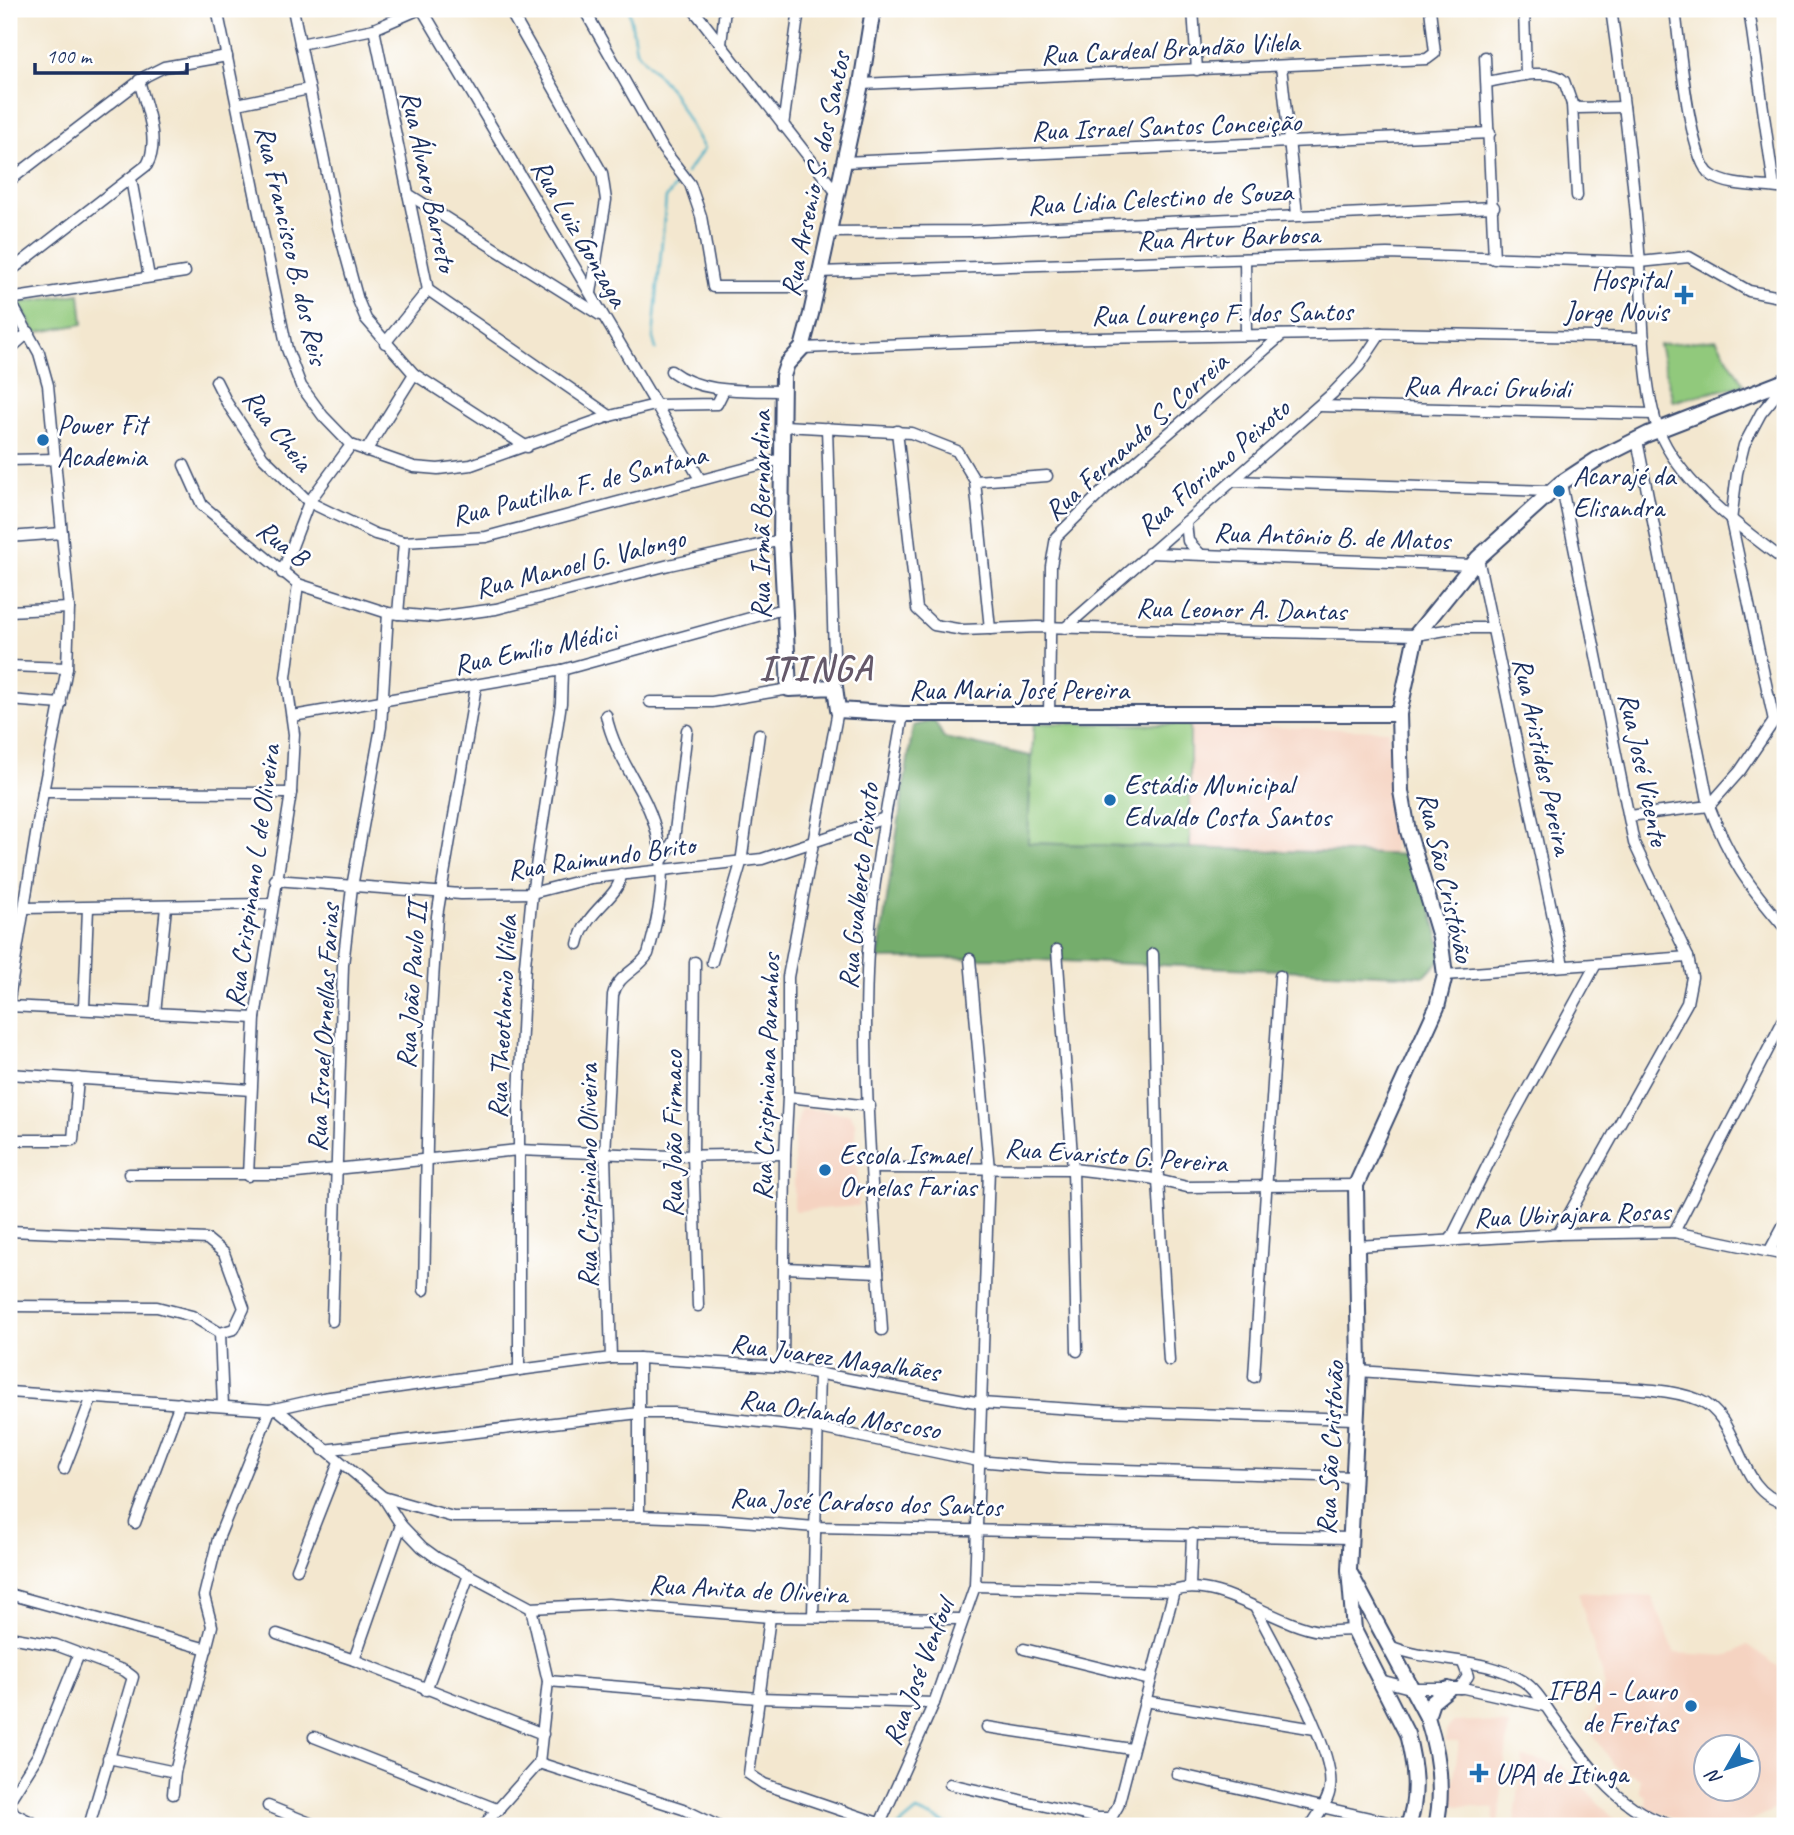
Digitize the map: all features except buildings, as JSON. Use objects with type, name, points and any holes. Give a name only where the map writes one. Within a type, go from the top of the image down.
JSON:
[{"type":"main road","name":"Rua Arsenio S. dos Santos","points":[[802,348],[861,84],[873,9]]},
{"type":"main road","name":"Rua Irmã Bernardina","points":[[789,689],[781,540],[783,391],[784,370],[802,348]]},
{"type":"main road","name":"Rua São Cristóvão","points":[[1407,1826],[1413,1811],[1415,1788],[1412,1751],[1407,1734],[1354,1630],[1349,1570],[1354,1419],[1359,1371],[1356,1185],[1437,1007],[1446,975],[1438,928],[1404,810],[1399,714],[1416,635],[1475,561],[1556,487],[1596,460],[1658,430],[1785,383]]},
{"type":"main road","points":[[789,689],[835,687],[838,710]]},
{"type":"main road","name":"Rua Maria José Pereira","points":[[838,710],[903,714],[1399,714]]},
{"type":"main road","name":"Rua São Cristóvão","points":[[1349,1570],[1426,1717],[1434,1741],[1440,1798],[1436,1826]]},
{"type":"main road","points":[[1354,1630],[1360,1618],[1375,1620]]},
{"type":"main road","points":[[1426,1717],[1432,1702],[1454,1688]]},
{"type":"street","name":"Rua Francisco B. dos Reis","points":[[217,9],[287,349],[306,393],[351,445],[414,467],[438,469],[471,465],[610,416],[655,405],[668,407],[717,404],[724,390]]},
{"type":"street","points":[[293,9],[351,277],[366,319],[414,374],[527,447]]},
{"type":"street","points":[[300,44],[374,29],[421,9]]},
{"type":"street","name":"Rua Luiz Gonzaga","points":[[421,9],[590,293],[600,315],[701,479]]},
{"type":"street","points":[[509,9],[602,173],[606,200],[590,293]]},
{"type":"street","name":"Rua Artur Barbosa","points":[[584,9],[663,149],[683,175],[701,216],[713,286],[1387,254],[1640,262],[1689,257],[1749,291],[1785,298]]},
{"type":"street","points":[[693,9],[836,192]]},
{"type":"street","points":[[721,44],[726,9]]},
{"type":"street","points":[[783,126],[799,9]]},
{"type":"street","points":[[1193,9],[1197,70]]},
{"type":"street","name":"Rua Cardeal Brandão Vilela","points":[[861,84],[1430,58],[1434,52],[1430,9]]},
{"type":"street","points":[[1524,9],[1526,75]]},
{"type":"street","points":[[1611,9],[1640,262],[1643,338],[1658,430],[1678,463],[1731,521],[1785,561]]},
{"type":"street","points":[[1675,9],[1699,160],[1705,169],[1721,180],[1785,189]]},
{"type":"street","points":[[1749,9],[1774,187]]},
{"type":"street","name":"Rua Álvaro Barreto","points":[[374,29],[428,290],[610,416]]},
{"type":"street","points":[[9,181],[139,80],[164,67],[227,56]]},
{"type":"street","points":[[1485,57],[1494,207],[1494,259]]},
{"type":"street","points":[[1282,66],[1297,214]]},
{"type":"street","points":[[1487,82],[1526,75],[1561,77],[1572,104],[1577,196]]},
{"type":"street","points":[[9,272],[147,164],[153,150],[139,80]]},
{"type":"street","points":[[237,104],[309,89]]},
{"type":"street","points":[[1572,104],[1587,110],[1624,107]]},
{"type":"street","name":"Rua Israel Santos Conceição","points":[[844,162],[1290,144],[1490,132]]},
{"type":"street","points":[[131,179],[149,277]]},
{"type":"street","points":[[408,194],[600,315]]},
{"type":"street","name":"Rua Lidia Celestino de Souza","points":[[828,232],[971,231],[1494,207]]},
{"type":"street","points":[[1245,259],[1246,335]]},
{"type":"street","points":[[9,999],[10,979],[67,668],[69,608],[48,385],[29,332],[9,299],[186,272]]},
{"type":"street","points":[[385,343],[428,290]]},
{"type":"street","points":[[9,350],[29,332]]},
{"type":"street","name":"Rua Lourenço F. dos Santos","points":[[802,348],[1381,333],[1643,338]]},
{"type":"street","name":"Rua Floriano Peixoto","points":[[1065,628],[1319,406],[1359,366],[1381,333]]},
{"type":"street","name":"Rua Fernando S. Correia","points":[[1049,715],[1053,545],[1062,529],[1282,335]]},
{"type":"street","points":[[671,370],[686,380],[724,390],[783,391]]},
{"type":"street","points":[[366,451],[414,374]]},
{"type":"street","name":"Rua Cheia","points":[[216,381],[227,403],[263,457],[309,502]]},
{"type":"street","points":[[1629,816],[1709,806],[1740,771],[1774,721],[1731,521],[1744,444],[1761,413],[1785,383]]},
{"type":"street","name":"Rua Araci Grubidi","points":[[1319,406],[1654,414]]},
{"type":"street","points":[[784,426],[897,431],[923,436],[957,451],[975,481],[990,629]]},
{"type":"street","points":[[827,428],[835,687]]},
{"type":"street","name":"Rua Leonor A. Dantas","points":[[897,431],[917,609],[934,625],[990,629],[1416,635],[1458,628],[1493,628]]},
{"type":"street","points":[[1637,440],[1709,806],[1727,852],[1744,878],[1785,928]]},
{"type":"street","points":[[282,572],[309,502],[351,445]]},
{"type":"street","points":[[9,460],[56,458]]},
{"type":"street","name":"Rua Pautilha F. de Santana","points":[[309,502],[375,534],[404,542],[486,537],[781,459]]},
{"type":"street","name":"Rua B","points":[[184,465],[202,505],[298,584],[393,613]]},
{"type":"street","points":[[975,481],[1046,476]]},
{"type":"street","points":[[1233,481],[1556,487]]},
{"type":"street","name":"Rua José Vicente","points":[[1556,487],[1638,855],[1688,957],[1692,977],[1687,1003],[1558,1234]]},
{"type":"street","points":[[1186,522],[1188,541],[1200,554]]},
{"type":"street","points":[[9,537],[62,533]]},
{"type":"street","name":"Rua Manoel G. Valongo","points":[[393,613],[436,617],[496,609],[781,540]]},
{"type":"street","name":"Rua Israel Ornellas Farias","points":[[332,1321],[339,1170],[340,1014],[352,887],[371,790],[404,542]]},
{"type":"street","name":"Rua Antônio B. de Matos","points":[[1149,553],[1475,561]]},
{"type":"street","name":"Rua Aristides Pereira","points":[[1475,561],[1493,628],[1563,965]]},
{"type":"street","name":"Rua Crispinano L de Oliveira","points":[[248,1176],[255,1018],[271,904],[291,793],[293,716],[286,677],[298,584]]},
{"type":"street","points":[[9,611],[69,608]]},
{"type":"street","name":"Rua Emílio Médici","points":[[293,716],[562,670],[783,609]]},
{"type":"street","points":[[9,666],[67,668]]},
{"type":"street","name":"Rua Theothonio Vilela","points":[[519,1370],[518,1150],[525,965],[532,893],[561,704],[562,670]]},
{"type":"street","name":"Rua João Paulo II","points":[[424,1290],[429,1045],[440,892],[475,687]]},
{"type":"street","points":[[650,702],[712,702],[789,689]]},
{"type":"street","points":[[9,700],[61,704]]},
{"type":"street","name":"Rua Crispiniana Paranhos","points":[[783,1367],[788,977],[838,710]]},
{"type":"street","name":"Rua Gualberto Peixoto","points":[[870,1106],[868,950],[903,714]]},
{"type":"street","points":[[606,715],[616,747],[652,816],[664,863]]},
{"type":"street","points":[[1774,721],[1785,720]]},
{"type":"street","points":[[664,863],[674,840],[687,730]]},
{"type":"street","points":[[712,962],[741,863],[759,734]]},
{"type":"street","points":[[43,792],[291,793]]},
{"type":"street","name":"Rua Raimundo Brito","points":[[275,880],[440,892],[532,893],[664,863],[741,863],[811,845],[886,818]]},
{"type":"street","name":"Rua Crispiniano Oliveira","points":[[611,1358],[605,1155],[613,995],[621,978],[641,964],[648,954],[664,863]]},
{"type":"street","points":[[578,944],[585,922],[619,885],[621,874]]},
{"type":"street","points":[[24,908],[271,904]]},
{"type":"street","points":[[155,1013],[166,907]]},
{"type":"street","points":[[84,1008],[88,908]]},
{"type":"street","points":[[1058,950],[1073,1169],[1077,1350]]},
{"type":"street","points":[[1153,954],[1158,1180],[1169,1360]]},
{"type":"street","points":[[1446,975],[1688,957]]},
{"type":"street","name":"Rua José Venfoul","points":[[883,1825],[934,1703],[975,1586],[989,1169],[970,959]]},
{"type":"street","name":"Rua João Firmaco","points":[[695,962],[693,1155],[698,1306]]},
{"type":"street","points":[[1450,1241],[1504,1132],[1595,966]]},
{"type":"street","points":[[1254,1377],[1280,975]]},
{"type":"street","points":[[9,1006],[255,1018]]},
{"type":"street","points":[[1674,1232],[1785,1017]]},
{"type":"street","points":[[9,1074],[251,1090]]},
{"type":"street","points":[[9,1140],[73,1140],[78,1078]]},
{"type":"street","points":[[788,1097],[870,1106],[882,1330]]},
{"type":"street","points":[[130,1174],[248,1176],[339,1170],[518,1150],[605,1155],[785,1154]]},
{"type":"street","name":"Rua Evaristo G. Pereira","points":[[872,1168],[1073,1169],[1158,1180],[1187,1187],[1356,1185]]},
{"type":"street","points":[[1770,1250],[1785,1222]]},
{"type":"street","points":[[9,1231],[198,1238],[214,1242],[224,1252],[244,1308],[234,1329],[220,1333],[192,1316],[157,1307],[9,1306]]},
{"type":"street","name":"Rua Ubirajara Rosas","points":[[1357,1247],[1558,1234],[1674,1232],[1785,1255]]},
{"type":"street","points":[[785,1268],[878,1272]]},
{"type":"street","points":[[220,1333],[223,1406]]},
{"type":"street","name":"Rua Juarez Magalhães","points":[[9,1392],[274,1409],[323,1398],[519,1370],[611,1358],[639,1358],[783,1367],[981,1403],[1103,1411],[1354,1419]]},
{"type":"street","points":[[639,1358],[639,1516]]},
{"type":"street","points":[[1359,1371],[1615,1387],[1699,1400],[1723,1423],[1757,1484],[1782,1502]]},
{"type":"street","points":[[813,1616],[819,1372]]},
{"type":"street","points":[[64,1469],[92,1397]]},
{"type":"street","points":[[135,1523],[180,1403]]},
{"type":"street","points":[[173,1794],[175,1772],[207,1649],[212,1620],[204,1596],[218,1539],[274,1409],[383,1497],[401,1525],[437,1558],[531,1608],[548,1681],[539,1763],[483,1826]]},
{"type":"street","name":"Rua Orlando Moscoso","points":[[323,1450],[639,1413],[674,1413],[819,1428],[978,1461],[1091,1471],[1352,1477]]},
{"type":"street","points":[[297,1569],[339,1462]]},
{"type":"street","name":"Rua José Cardoso dos Santos","points":[[383,1497],[453,1517],[639,1516],[815,1527],[1350,1538]]},
{"type":"street","points":[[354,1660],[401,1525]]},
{"type":"street","points":[[1190,1587],[1192,1534]]},
{"type":"street","points":[[426,1690],[469,1575]]},
{"type":"street","points":[[975,1586],[1174,1591],[1190,1587],[1216,1591],[1256,1609],[1322,1631],[1354,1630]]},
{"type":"street","points":[[950,1784],[1098,1818],[1111,1818],[1118,1806],[1174,1591]]},
{"type":"street","points":[[9,1594],[207,1649]]},
{"type":"street","name":"Rua Anita de Oliveira","points":[[531,1608],[608,1605],[770,1617],[962,1619]]},
{"type":"street","points":[[1256,1609],[1315,1729],[1331,1785],[1311,1826]]},
{"type":"street","points":[[770,1617],[749,1769],[752,1778],[883,1825]]},
{"type":"street","points":[[277,1634],[354,1660],[543,1734]]},
{"type":"street","points":[[9,1637],[57,1645],[125,1671],[133,1678],[89,1826]]},
{"type":"street","points":[[1389,1646],[1422,1657],[1507,1673],[1525,1682],[1597,1778],[1640,1812],[1674,1826]]},
{"type":"street","points":[[1024,1649],[1150,1680]]},
{"type":"street","points":[[16,1826],[9,1801],[38,1755],[79,1654]]},
{"type":"street","points":[[1454,1688],[1468,1676],[1463,1663]]},
{"type":"street","points":[[1380,1680],[1410,1688],[1454,1688],[1545,1706]]},
{"type":"street","points":[[548,1681],[758,1698],[934,1703]]},
{"type":"street","points":[[1145,1701],[1315,1729]]},
{"type":"street","points":[[988,1727],[1131,1749]]},
{"type":"street","points":[[314,1737],[499,1810]]},
{"type":"street","points":[[108,1758],[175,1772]]},
{"type":"street","points":[[539,1763],[683,1809],[718,1826]]},
{"type":"street","points":[[1177,1774],[1407,1826]]},
{"type":"street","points":[[268,1806],[317,1826]]},
{"type":"street","points":[[13,1813],[39,1826]]},
{"type":"street","points":[[1758,1826],[1785,1824]]},
{"type":"shaded area","points":[[1190,725],[1389,730],[1394,855],[1190,848]]},
{"type":"shaded area","name":"Escola Ismael Ornelas Farias","points":[[801,1108],[850,1114],[855,1123],[859,1206],[794,1211],[794,1134]]},
{"type":"shaded area","name":"IFBA - Lauro de Freitas","points":[[1578,1592],[1652,1597],[1675,1653],[1728,1656],[1747,1645],[1785,1671],[1782,1806],[1740,1826],[1700,1826],[1647,1809],[1645,1795],[1640,1793],[1640,1779],[1614,1766],[1588,1726],[1605,1686]]},
{"type":"shaded area","name":"UPA de Itinga","points":[[1477,1721],[1509,1725],[1498,1826],[1493,1826],[1494,1809],[1450,1805],[1459,1742],[1446,1742],[1446,1731],[1453,1722]]},
{"type":"shaded area","points":[[1523,1757],[1562,1765],[1621,1826],[1514,1826]]},
{"type":"green space","points":[[80,294],[83,324],[36,333],[19,303]]},
{"type":"green space","points":[[1716,339],[1744,385],[1673,401],[1659,345]]},
{"type":"green space","points":[[934,720],[944,738],[1031,756],[1028,843],[1416,855],[1444,956],[1425,976],[990,958],[878,959],[913,726]]},
{"type":"green space","name":"Estádio Municipal Edvaldo Costa Santos","points":[[1034,723],[1190,725],[1190,848],[1027,843]]},
{"type":"waterway","points":[[629,9],[636,50],[671,90],[704,149],[686,173]]},
{"type":"waterway","points":[[656,349],[653,338],[666,198],[682,178]]},
{"type":"waterway","points":[[899,1826],[917,1811],[951,1826]]},
{"type":"place","name":"Hospital Jorge Novis","points":[[1684,295]]},
{"type":"place","name":"Power Fit Academia","points":[[43,440]]},
{"type":"place","name":"Acarajé da Elisandra","points":[[1559,491]]},
{"type":"place","name":"Estádio Municipal Edvaldo Costa Santos","points":[[1110,800]]},
{"type":"place","name":"Escola Ismael Ornelas Farias","points":[[825,1170]]},
{"type":"place","name":"IFBA - Lauro de Freitas","points":[[1691,1706]]},
{"type":"place","name":"UPA de Itinga","points":[[1479,1773]]},
{"type":"district","name":"ITINGA","points":[[816,668]]}]
